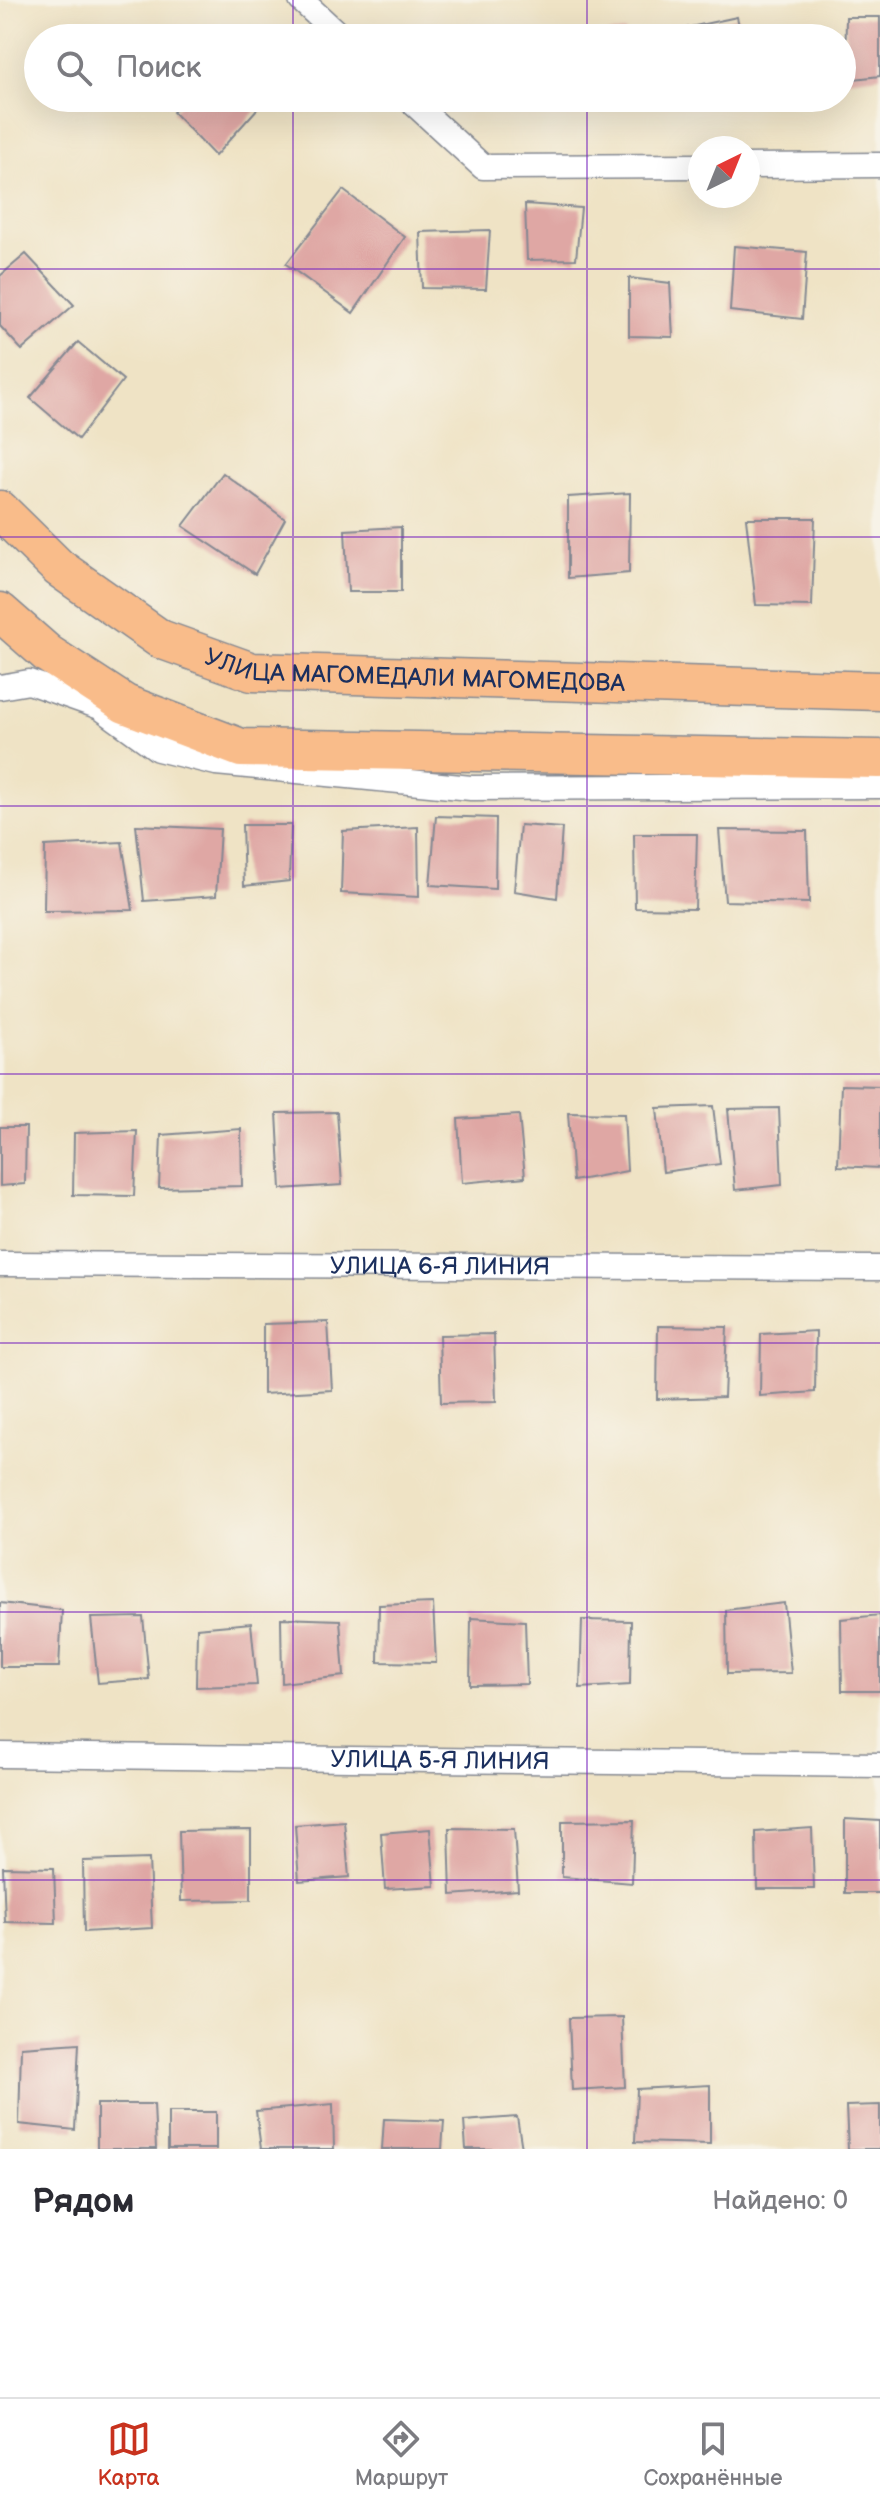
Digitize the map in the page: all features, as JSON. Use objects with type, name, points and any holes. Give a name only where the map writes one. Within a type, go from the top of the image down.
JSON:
[{"type":"main road","name":"УЛИЦА МАГОМЕДАЛИ МАГОМЕДОВА","points":[[0,510],[59,568],[160,639],[252,672],[880,691]]},
{"type":"main road","points":[[0,612],[48,654],[125,704],[241,748],[880,759]]},
{"type":"street","points":[[301,0],[327,24]]},
{"type":"street","points":[[423,112],[483,167],[688,166]]},
{"type":"street","points":[[760,166],[880,165]]},
{"type":"street","points":[[0,687],[29,682],[100,707],[158,749],[216,763],[471,788],[880,786]]},
{"type":"street","name":"УЛИЦА 6-Я ЛИНИЯ","points":[[0,1264],[880,1268]]},
{"type":"street","name":"УЛИЦА 5-Я ЛИНИЯ","points":[[0,1755],[880,1765]]},
{"type":"building","points":[[737,17],[739,24],[704,24]]},
{"type":"building","points":[[846,17],[880,17],[880,76],[856,79],[856,24],[846,24]]},
{"type":"building","points":[[173,112],[254,112],[215,156]]},
{"type":"building","points":[[343,190],[405,237],[353,313],[286,264]]},
{"type":"building","points":[[525,204],[581,208],[576,259],[527,260]]},
{"type":"building","points":[[490,230],[486,289],[422,288],[420,232]]},
{"type":"building","points":[[734,246],[807,252],[802,319],[730,311]]},
{"type":"building","points":[[26,254],[74,305],[22,350],[0,326],[0,276]]},
{"type":"building","points":[[629,278],[670,283],[673,337],[629,336]]},
{"type":"building","points":[[78,342],[123,380],[78,439],[30,398]]},
{"type":"building","points":[[223,473],[285,519],[255,574],[183,526]]},
{"type":"building","points":[[630,493],[629,573],[568,578],[568,497]]},
{"type":"building","points":[[746,518],[815,518],[812,606],[756,605]]},
{"type":"building","points":[[401,527],[401,592],[348,592],[345,530]]},
{"type":"building","points":[[436,816],[496,818],[495,889],[430,885]]},
{"type":"building","points":[[136,825],[220,829],[216,896],[144,901]]},
{"type":"building","points":[[242,825],[291,825],[289,881],[244,886]]},
{"type":"building","points":[[520,825],[562,828],[557,898],[514,891]]},
{"type":"building","points":[[418,827],[419,897],[341,893],[343,831]]},
{"type":"building","points":[[719,830],[807,831],[809,903],[725,901]]},
{"type":"building","points":[[634,834],[697,834],[695,909],[635,908]]},
{"type":"building","points":[[122,842],[133,910],[44,911],[45,846]]},
{"type":"building","points":[[841,1085],[880,1086],[880,1168],[838,1166]]},
{"type":"building","points":[[713,1106],[720,1164],[663,1172],[657,1108]]},
{"type":"building","points":[[779,1108],[782,1185],[735,1190],[728,1109]]},
{"type":"building","points":[[337,1112],[342,1185],[281,1189],[277,1113]]},
{"type":"building","points":[[568,1113],[624,1114],[627,1171],[573,1181]]},
{"type":"building","points":[[519,1115],[525,1177],[462,1183],[458,1119]]},
{"type":"building","points":[[0,1127],[26,1127],[25,1184],[0,1186]]},
{"type":"building","points":[[241,1129],[242,1186],[159,1188],[161,1135]]},
{"type":"building","points":[[137,1131],[134,1196],[73,1195],[74,1133]]},
{"type":"building","points":[[328,1322],[332,1390],[263,1394],[263,1324]]},
{"type":"building","points":[[658,1326],[727,1327],[724,1397],[657,1399]]},
{"type":"building","points":[[816,1331],[815,1392],[760,1396],[761,1334]]},
{"type":"building","points":[[494,1334],[496,1402],[441,1403],[439,1335]]},
{"type":"building","points":[[0,1603],[62,1610],[59,1667],[0,1667]]},
{"type":"building","points":[[433,1603],[436,1663],[378,1662],[379,1605]]},
{"type":"building","points":[[784,1603],[791,1673],[727,1674],[726,1610]]},
{"type":"building","points":[[880,1615],[880,1691],[842,1691],[841,1619]]},
{"type":"building","points":[[143,1617],[149,1679],[98,1683],[91,1618]]},
{"type":"building","points":[[281,1618],[340,1620],[344,1676],[282,1683]]},
{"type":"building","points":[[471,1618],[525,1621],[527,1684],[470,1685]]},
{"type":"building","points":[[582,1620],[631,1621],[630,1685],[580,1688]]},
{"type":"building","points":[[251,1623],[257,1685],[196,1687],[197,1628]]},
{"type":"building","points":[[845,1819],[880,1821],[880,1893],[845,1893]]},
{"type":"building","points":[[634,1820],[632,1883],[562,1877],[562,1821]]},
{"type":"building","points":[[344,1821],[349,1877],[299,1881],[295,1825]]},
{"type":"building","points":[[449,1828],[514,1829],[518,1890],[451,1895]]},
{"type":"building","points":[[812,1828],[814,1889],[757,1889],[756,1832]]},
{"type":"building","points":[[430,1829],[435,1886],[385,1889],[381,1833]]},
{"type":"building","points":[[251,1830],[251,1900],[181,1901],[179,1831]]},
{"type":"building","points":[[149,1859],[152,1928],[84,1932],[83,1861]]},
{"type":"building","points":[[3,1867],[54,1868],[56,1923],[5,1922]]},
{"type":"building","points":[[622,2017],[625,2087],[572,2090],[569,2018]]},
{"type":"building","points":[[79,2043],[75,2130],[19,2124],[21,2047]]},
{"type":"building","points":[[710,2085],[710,2144],[635,2142],[637,2089]]},
{"type":"building","points":[[97,2104],[154,2104],[156,2149],[97,2149]]},
{"type":"building","points":[[333,2104],[334,2149],[261,2149],[256,2111]]},
{"type":"building","points":[[880,2105],[880,2149],[848,2149],[846,2106]]},
{"type":"building","points":[[168,2112],[216,2112],[216,2149],[168,2149]]},
{"type":"building","points":[[517,2117],[522,2149],[466,2149],[464,2121]]},
{"type":"building","points":[[384,2119],[444,2121],[442,2149],[382,2149]]}]
